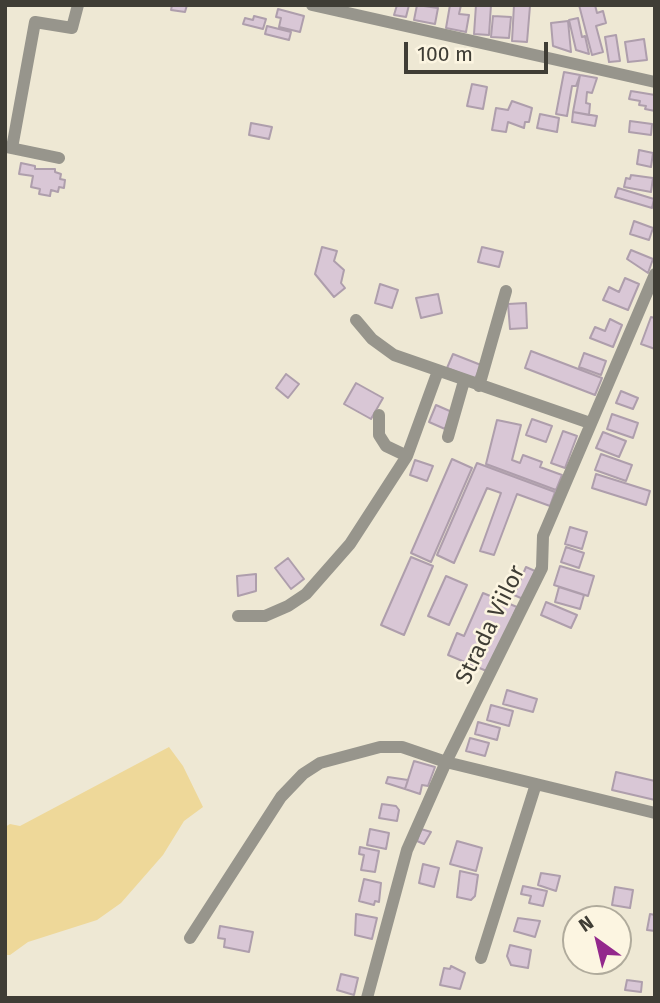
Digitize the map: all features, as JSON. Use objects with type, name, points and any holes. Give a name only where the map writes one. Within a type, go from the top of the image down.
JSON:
[{"type":"street","points":[[60,158],[9,148],[35,22],[72,28],[78,5]]},
{"type":"street","points":[[312,5],[655,82]]},
{"type":"street","name":"Strada Viilor","points":[[367,998],[407,849],[446,762],[542,568],[543,536],[652,288],[655,274]]},
{"type":"street","points":[[480,386],[506,290]]},
{"type":"street","points":[[356,320],[381,347],[464,381],[590,424]]},
{"type":"street","points":[[238,616],[265,616],[306,594],[350,544],[407,456],[438,371]]},
{"type":"street","points":[[448,437],[464,381]]},
{"type":"street","points":[[379,415],[379,435],[386,446],[407,456]]},
{"type":"street","points":[[190,938],[281,797],[303,774],[320,762],[380,747],[402,747],[446,762],[655,813]]},
{"type":"street","points":[[481,958],[536,784]]},
{"type":"shaded area","points":[[169,747],[183,766],[203,807],[184,821],[163,855],[121,903],[97,920],[28,942],[10,955],[5,955],[5,827],[10,824],[20,826]]},
{"type":"building","points":[[172,5],[187,5],[185,12],[171,10]]},
{"type":"building","points":[[397,5],[409,5],[406,17],[394,15]]},
{"type":"building","points":[[417,5],[438,8],[435,24],[414,20]]},
{"type":"building","points":[[450,5],[461,5],[459,14],[469,15],[466,32],[446,28]]},
{"type":"building","points":[[476,5],[491,5],[489,35],[474,34]]},
{"type":"building","points":[[514,5],[530,6],[527,42],[512,41]]},
{"type":"building","points":[[579,5],[595,5],[597,13],[603,11],[606,23],[596,26],[603,52],[592,55]]},
{"type":"building","points":[[278,9],[304,16],[300,32],[279,27],[281,18],[276,17]]},
{"type":"building","points":[[254,16],[266,19],[263,29],[243,24],[245,18],[253,20]]},
{"type":"building","points":[[493,16],[511,17],[509,38],[491,37]]},
{"type":"building","points":[[578,18],[589,54],[576,50],[569,20]]},
{"type":"building","points":[[568,21],[571,52],[553,46],[551,23]]},
{"type":"building","points":[[267,26],[291,32],[289,40],[265,34]]},
{"type":"building","points":[[616,35],[620,61],[609,62],[605,37]]},
{"type":"building","points":[[644,39],[647,60],[628,62],[625,42]]},
{"type":"building","points":[[564,72],[580,75],[576,86],[572,86],[567,116],[556,114]]},
{"type":"building","points":[[580,75],[597,78],[592,93],[587,92],[589,115],[573,112]]},
{"type":"building","points":[[472,84],[487,87],[483,109],[467,106]]},
{"type":"building","points":[[631,91],[655,95],[655,111],[639,105],[640,101],[629,99]]},
{"type":"building","points":[[512,101],[532,108],[529,122],[525,122],[524,128],[508,122],[506,132],[492,130],[496,108],[508,110]]},
{"type":"building","points":[[573,112],[597,116],[595,126],[572,122]]},
{"type":"building","points":[[540,114],[559,118],[557,132],[537,128]]},
{"type":"building","points":[[630,121],[652,124],[651,135],[629,132]]},
{"type":"building","points":[[251,123],[272,127],[269,139],[249,135]]},
{"type":"building","points":[[639,150],[653,153],[651,167],[637,164]]},
{"type":"building","points":[[21,163],[35,166],[35,169],[55,169],[55,172],[61,174],[60,179],[65,180],[64,188],[59,187],[58,192],[51,190],[50,196],[39,194],[40,189],[31,187],[33,176],[19,174]]},
{"type":"building","points":[[631,175],[653,178],[651,192],[624,187],[626,178],[630,179]]},
{"type":"building","points":[[618,188],[654,199],[652,208],[615,197]]},
{"type":"building","points":[[634,221],[653,228],[649,240],[630,234]]},
{"type":"building","points":[[322,247],[337,251],[334,261],[344,270],[341,283],[345,288],[334,297],[315,274]]},
{"type":"building","points":[[482,247],[503,252],[499,267],[478,262]]},
{"type":"building","points":[[631,250],[653,259],[648,273],[627,259]]},
{"type":"building","points":[[625,278],[639,284],[628,310],[603,300],[609,287],[619,292]]},
{"type":"building","points":[[380,284],[398,290],[392,308],[375,303]]},
{"type":"building","points":[[438,294],[442,313],[421,318],[416,298]]},
{"type":"building","points":[[526,303],[527,328],[510,329],[508,304]]},
{"type":"building","points":[[651,317],[655,318],[655,349],[641,344]]},
{"type":"building","points":[[610,319],[622,325],[613,347],[590,338],[595,327],[605,331]]},
{"type":"building","points":[[531,351],[602,378],[595,395],[525,368]]},
{"type":"building","points":[[584,353],[606,361],[601,375],[579,367]]},
{"type":"building","points":[[453,354],[481,365],[475,379],[447,368]]},
{"type":"building","points":[[286,374],[299,384],[288,398],[276,388]]},
{"type":"building","points":[[356,383],[383,398],[371,419],[344,404]]},
{"type":"building","points":[[621,391],[638,398],[633,409],[616,403]]},
{"type":"building","points":[[436,405],[452,412],[445,429],[429,422]]},
{"type":"building","points":[[612,414],[638,423],[633,438],[607,429]]},
{"type":"building","points":[[532,419],[552,426],[546,442],[526,435]]},
{"type":"building","points":[[497,420],[521,425],[512,460],[520,463],[523,455],[542,462],[540,467],[562,475],[556,490],[486,464]]},
{"type":"building","points":[[563,431],[577,436],[565,468],[551,463]]},
{"type":"building","points":[[603,432],[626,441],[619,457],[596,448]]},
{"type":"building","points":[[601,454],[632,465],[626,481],[595,470]]},
{"type":"building","points":[[452,459],[472,468],[431,562],[411,553]]},
{"type":"building","points":[[415,460],[433,466],[427,481],[410,475]]},
{"type":"building","points":[[477,463],[555,492],[550,506],[517,494],[494,555],[480,551],[501,493],[487,488],[454,563],[437,555]]},
{"type":"building","points":[[596,474],[650,491],[646,505],[592,488]]},
{"type":"building","points":[[570,527],[587,532],[582,549],[565,544]]},
{"type":"building","points":[[566,547],[584,553],[579,568],[561,562]]},
{"type":"building","points":[[411,557],[433,566],[404,635],[381,625]]},
{"type":"building","points":[[288,558],[304,579],[291,589],[275,568]]},
{"type":"building","points":[[560,566],[594,576],[588,596],[554,585]]},
{"type":"building","points":[[526,567],[535,571],[523,599],[514,595]]},
{"type":"building","points":[[256,574],[256,591],[238,596],[237,576]]},
{"type":"building","points":[[446,576],[467,585],[449,625],[428,616]]},
{"type":"building","points":[[559,587],[584,595],[580,609],[555,602]]},
{"type":"building","points":[[483,593],[517,607],[489,672],[448,655],[457,633],[464,636]]},
{"type":"building","points":[[546,602],[577,615],[571,628],[541,615]]},
{"type":"building","points":[[507,690],[537,699],[533,712],[503,704]]},
{"type":"building","points":[[491,705],[513,711],[509,726],[487,720]]},
{"type":"building","points":[[478,722],[500,728],[497,740],[475,734]]},
{"type":"building","points":[[470,738],[489,743],[485,756],[466,751]]},
{"type":"building","points":[[414,761],[435,767],[428,786],[422,785],[420,794],[405,789]]},
{"type":"building","points":[[616,772],[655,781],[655,800],[612,790]]},
{"type":"building","points":[[388,777],[408,780],[405,789],[386,783]]},
{"type":"building","points":[[382,804],[396,806],[399,810],[397,821],[379,818]]},
{"type":"building","points":[[370,829],[389,833],[386,849],[367,845]]},
{"type":"building","points":[[421,829],[431,832],[424,844],[417,841]]},
{"type":"building","points":[[457,841],[482,848],[476,871],[450,864]]},
{"type":"building","points":[[360,847],[379,851],[375,872],[361,870],[364,855],[359,854]]},
{"type":"building","points":[[423,864],[439,868],[434,887],[419,883]]},
{"type":"building","points":[[460,871],[478,875],[475,896],[471,900],[457,897]]},
{"type":"building","points":[[541,873],[560,876],[556,891],[538,885]]},
{"type":"building","points":[[364,879],[381,883],[379,902],[375,901],[374,905],[359,901]]},
{"type":"building","points":[[523,886],[547,891],[543,906],[529,903],[531,896],[521,894]]},
{"type":"building","points":[[615,887],[633,890],[630,905],[612,905]]},
{"type":"building","points":[[356,914],[377,918],[372,939],[355,935]]},
{"type":"building","points":[[650,914],[655,915],[655,931],[647,930]]},
{"type":"building","points":[[518,918],[540,921],[535,937],[514,931]]},
{"type":"building","points":[[220,926],[253,932],[249,952],[224,947],[225,939],[218,938]]},
{"type":"building","points":[[510,945],[531,950],[528,968],[511,965],[507,956]]},
{"type":"building","points":[[451,966],[465,973],[460,989],[440,985],[444,968],[450,969]]},
{"type":"building","points":[[341,974],[358,978],[354,995],[337,990]]},
{"type":"building","points":[[627,980],[642,982],[641,992],[625,990]]}]
